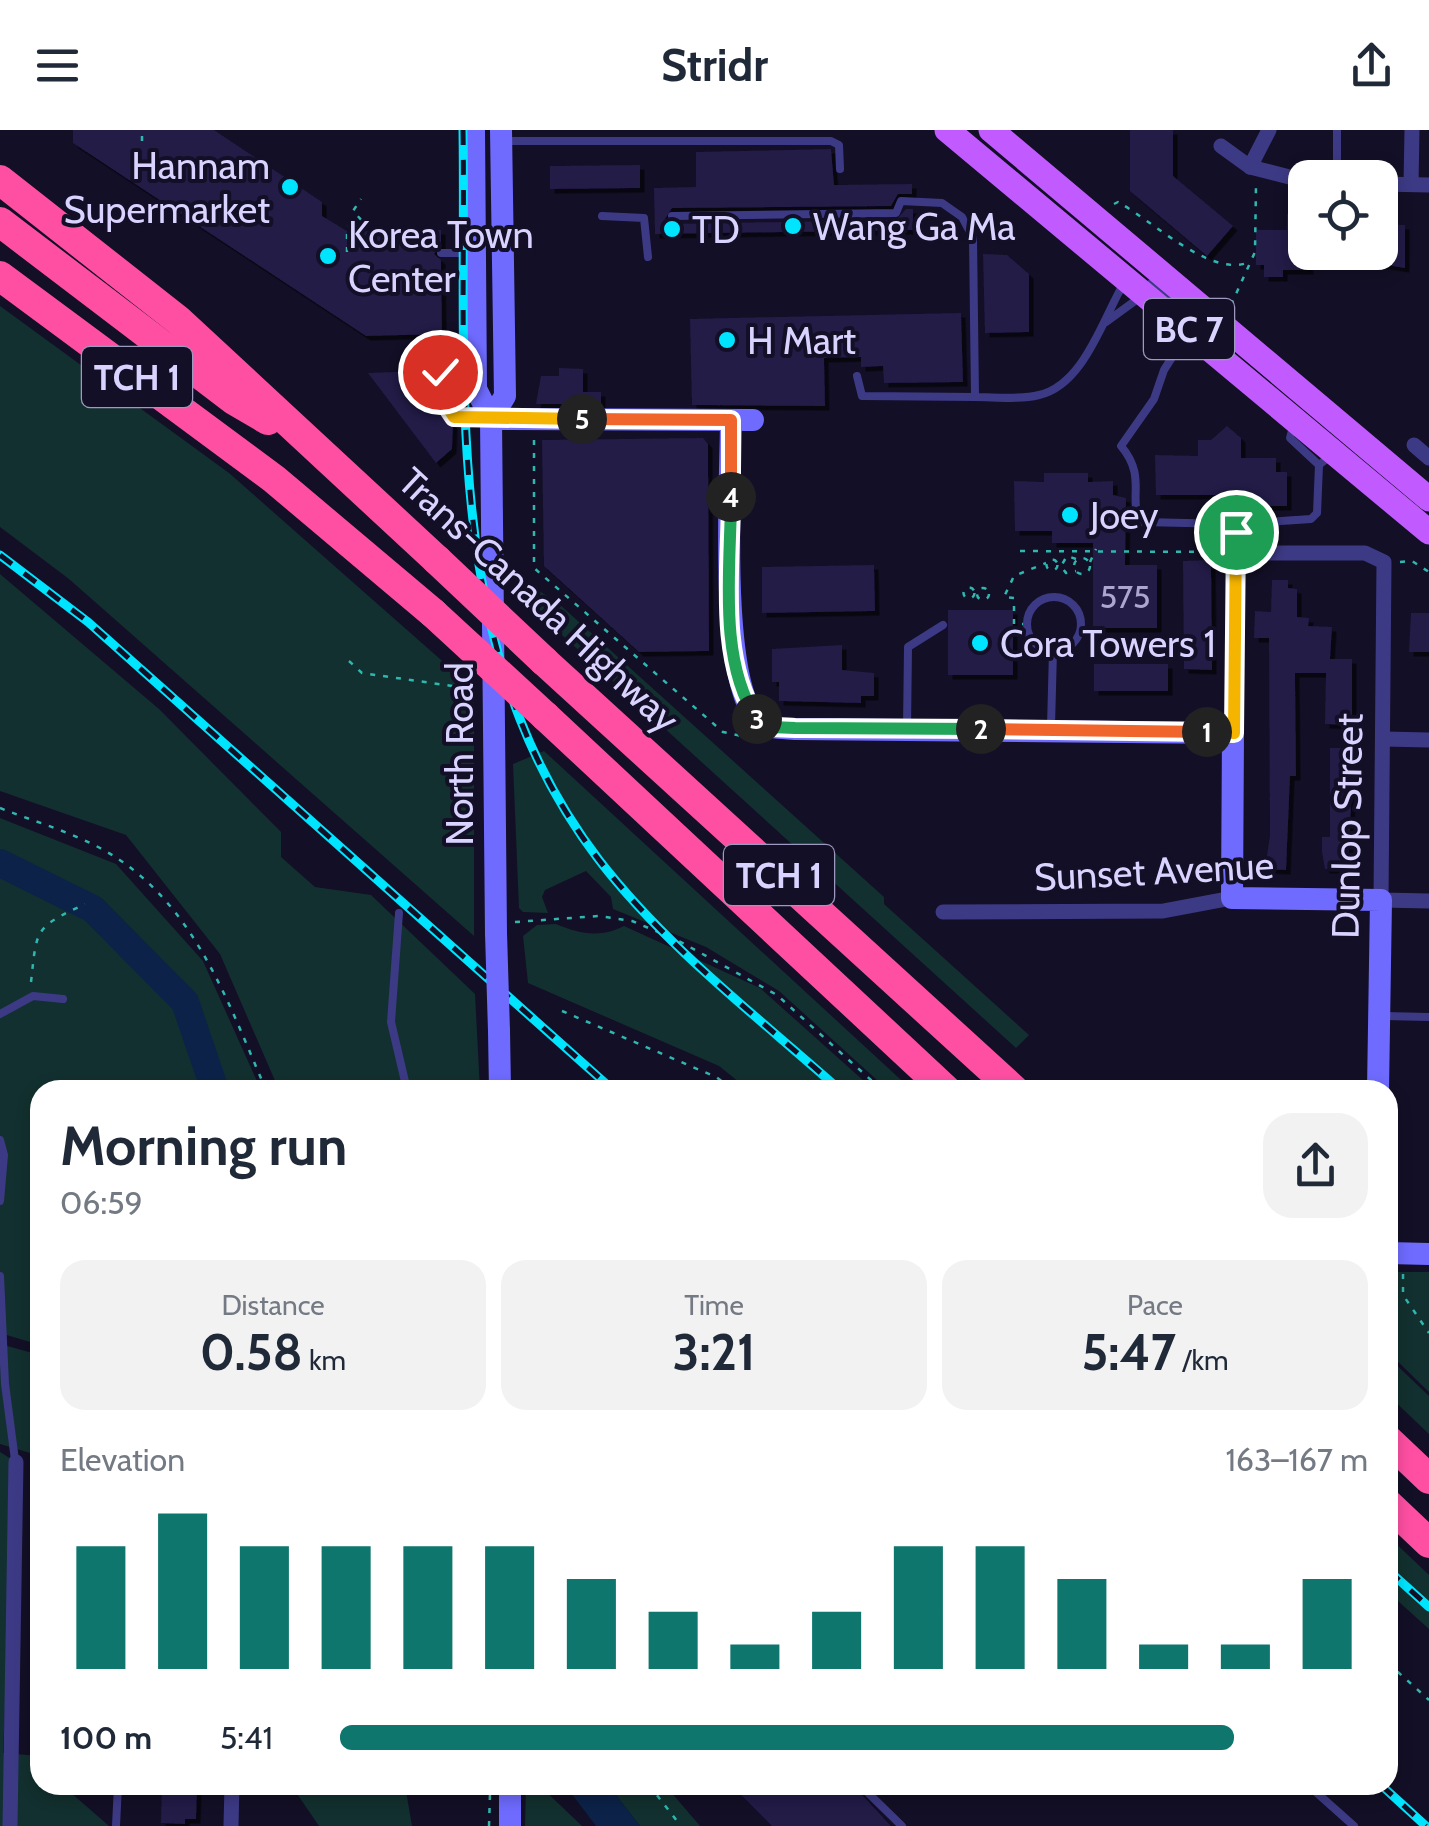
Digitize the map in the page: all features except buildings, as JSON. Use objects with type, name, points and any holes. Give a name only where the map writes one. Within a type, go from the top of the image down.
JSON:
[{"type":"highway","name":"Trans-Canada Highway","points":[[0,180],[178,320],[544,662],[1003,1080]]},
{"type":"highway","points":[[0,222],[234,400],[314,446]]},
{"type":"highway","points":[[0,234],[199,394],[274,480]]},
{"type":"highway","name":"TCH 1","points":[[0,276],[274,480],[433,613],[935,1080]]},
{"type":"highway","points":[[1398,1450],[1429,1480]]},
{"type":"highway","points":[[1398,1514],[1429,1543]]},
{"type":"main road","name":"BC 7","points":[[946,130],[1136,287],[1255,353],[1429,498]]},
{"type":"main road","name":"BC 7","points":[[991,130],[1203,326],[1296,420],[1327,459],[1429,532]]},
{"type":"street","name":"North Road","points":[[474,130],[476,389],[491,418],[500,1080]]},
{"type":"street","points":[[1254,168],[1269,130]]},
{"type":"street","points":[[1411,184],[1412,130]]},
{"type":"street","name":"North Road","points":[[491,418],[505,396],[501,136]]},
{"type":"street","points":[[1221,146],[1254,168],[1288,177]]},
{"type":"street","points":[[1398,184],[1429,184]]},
{"type":"street","points":[[476,213],[503,254],[476,287]]},
{"type":"street","points":[[491,418],[742,420],[732,630],[738,673],[753,714],[761,723],[776,727],[1234,733]]},
{"type":"street","points":[[1414,446],[1429,458]]},
{"type":"street","points":[[1232,898],[1236,553],[1365,554],[1384,562]]},
{"type":"street","name":"Dunlop Street","points":[[1378,1080],[1384,562]]},
{"type":"street","points":[[1384,739],[1429,740]]},
{"type":"street","name":"Sunset Avenue","points":[[943,912],[1163,911],[1232,898],[1429,900]]},
{"type":"street","points":[[1398,1253],[1429,1254]]},
{"type":"street","points":[[10,1826],[16,1462]]},
{"type":"street","points":[[231,1826],[232,1795]]},
{"type":"street","points":[[510,1795],[510,1826]]},
{"type":"lane","points":[[1337,130],[1337,160]]},
{"type":"lane","points":[[501,136],[831,141],[840,146],[840,169]]},
{"type":"lane","points":[[672,216],[896,213],[902,201],[931,200],[952,208],[974,238],[975,397]]},
{"type":"lane","points":[[602,216],[644,218],[648,258]]},
{"type":"lane","points":[[442,253],[476,253]]},
{"type":"lane","points":[[857,376],[862,396],[1028,397],[1052,391],[1069,376],[1136,287]]},
{"type":"lane","points":[[1106,322],[1136,287]]},
{"type":"lane","points":[[1203,326],[1164,370],[1154,399],[1121,446],[1136,467],[1136,510],[1143,522],[1229,524],[1236,528],[1236,553]]},
{"type":"lane","points":[[440,372],[442,399],[454,417],[491,418]]},
{"type":"lane","points":[[1266,552],[1267,522],[1310,519],[1317,513],[1327,459],[1353,454],[1402,477]]},
{"type":"lane","points":[[1044,599],[1062,599],[1076,609],[1081,625],[1075,641],[1052,651],[1036,644],[1027,624],[1030,610],[1044,599]]},
{"type":"lane","points":[[907,728],[907,650],[943,625]]},
{"type":"lane","points":[[1051,730],[1052,651]]},
{"type":"lane","points":[[399,913],[391,1022],[405,1080]]},
{"type":"lane","points":[[0,1014],[29,999],[63,1000]]},
{"type":"lane","points":[[1380,1016],[1429,1017]]},
{"type":"lane","points":[[0,1140],[0,1202]]},
{"type":"lane","points":[[0,1276],[5,1384],[16,1462]]},
{"type":"lane","points":[[116,1826],[118,1795]]},
{"type":"lane","points":[[870,1795],[902,1826]]},
{"type":"lane","points":[[1319,1795],[1354,1826]]},
{"type":"path","points":[[142,130],[142,141]]},
{"type":"path","points":[[1203,326],[1255,252],[1254,168]]},
{"type":"path","points":[[347,252],[347,226],[366,225],[353,212],[360,199]]},
{"type":"path","points":[[1104,209],[1118,202],[1207,260],[1230,268],[1247,263]]},
{"type":"path","points":[[534,438],[534,568],[723,732],[742,736]]},
{"type":"path","points":[[1050,550],[1052,559],[1066,573],[1086,572],[1096,549]]},
{"type":"path","points":[[1020,551],[1236,553]]},
{"type":"path","points":[[1046,563],[1051,570],[1068,556],[1089,564]]},
{"type":"path","points":[[1004,597],[1014,576],[1052,559]]},
{"type":"path","points":[[1076,571],[1077,560]]},
{"type":"path","points":[[1384,562],[1412,561],[1429,572]]},
{"type":"path","points":[[989,595],[983,600],[976,593],[984,588],[989,595],[1014,598],[1014,624],[1027,624]]},
{"type":"path","points":[[349,662],[362,674],[494,689]]},
{"type":"path","points":[[0,808],[104,850],[145,880],[170,906],[210,962],[262,1080]]},
{"type":"path","points":[[29,999],[34,939],[51,920],[85,904]]},
{"type":"path","points":[[536,922],[599,916],[632,922],[716,959],[777,995],[871,1080]]},
{"type":"path","points":[[562,1012],[719,1080]]},
{"type":"path","points":[[1398,1269],[1403,1295],[1429,1333]]},
{"type":"path","points":[[1398,1672],[1429,1700]]},
{"type":"path","points":[[489,1826],[490,1795]]},
{"type":"path","points":[[657,1795],[682,1826]]},
{"type":"green space","points":[[0,306],[229,473],[474,689],[474,936],[69,579],[0,527]]},
{"type":"green space","points":[[0,574],[159,709],[281,832],[281,857],[315,887],[371,895],[475,994],[479,1080],[275,1080],[220,954],[126,835],[0,791]]},
{"type":"green space","points":[[533,587],[558,603],[884,897],[884,904],[1029,1035],[1016,1048],[519,596]]},
{"type":"green space","points":[[544,751],[901,1080],[877,1080],[779,991],[706,947],[613,909],[611,897],[586,871],[545,890],[542,897],[548,913],[523,912],[519,908],[513,764]]},
{"type":"green space","points":[[0,818],[116,864],[203,961],[257,1080],[30,1080],[30,1342],[0,1333]]},
{"type":"green space","points":[[556,924],[590,933],[624,926],[760,988],[863,1080],[736,1080],[719,1066],[528,983],[523,936],[537,925]]},
{"type":"green space","points":[[1398,1272],[1429,1272],[1429,1392],[1398,1362]]},
{"type":"green space","points":[[0,1344],[30,1352],[30,1453],[0,1444]]},
{"type":"green space","points":[[1398,1367],[1429,1396],[1429,1434],[1398,1405]]},
{"type":"green space","points":[[0,1452],[16,1462],[3,1753],[30,1755],[30,1795],[73,1795],[109,1826],[0,1826]]},
{"type":"green space","points":[[1398,1546],[1429,1575],[1429,1629],[1398,1601]]},
{"type":"green space","points":[[298,1795],[407,1795],[412,1826],[319,1826]]},
{"type":"green space","points":[[526,1795],[549,1795],[582,1826],[525,1826]]},
{"type":"green space","points":[[616,1795],[674,1795],[700,1826],[640,1826]]},
{"type":"water","points":[[573,1795],[616,1795],[640,1826],[596,1826]]},
{"type":"waterway","points":[[0,863],[93,909],[185,1002],[212,1080]]},
{"type":"railway","points":[[463,130],[465,415],[472,510],[486,602],[510,692],[547,778],[599,860],[625,892],[714,980],[829,1080]]},
{"type":"railway","points":[[0,555],[88,622],[602,1080]]},
{"type":"railway","points":[[1398,1579],[1429,1607]]},
{"type":"railway","points":[[1392,1795],[1426,1826]]},
{"type":"place","name":"Hannam Supermarket","points":[[290,187]]},
{"type":"place","name":"Wang Ga Ma","points":[[793,226]]},
{"type":"place","name":"TD","points":[[672,229]]},
{"type":"place","name":"Korea Town Center","points":[[328,256]]},
{"type":"place","name":"H Mart","points":[[727,340]]},
{"type":"place","name":"Joey","points":[[1070,515]]},
{"type":"place","name":"Cora Towers 1","points":[[980,643]]},
{"type":"route","points":[[440,372],[442,399],[454,417],[459,418],[731,420],[734,652],[753,714],[771,727],[1234,733],[1236,532]]}]
